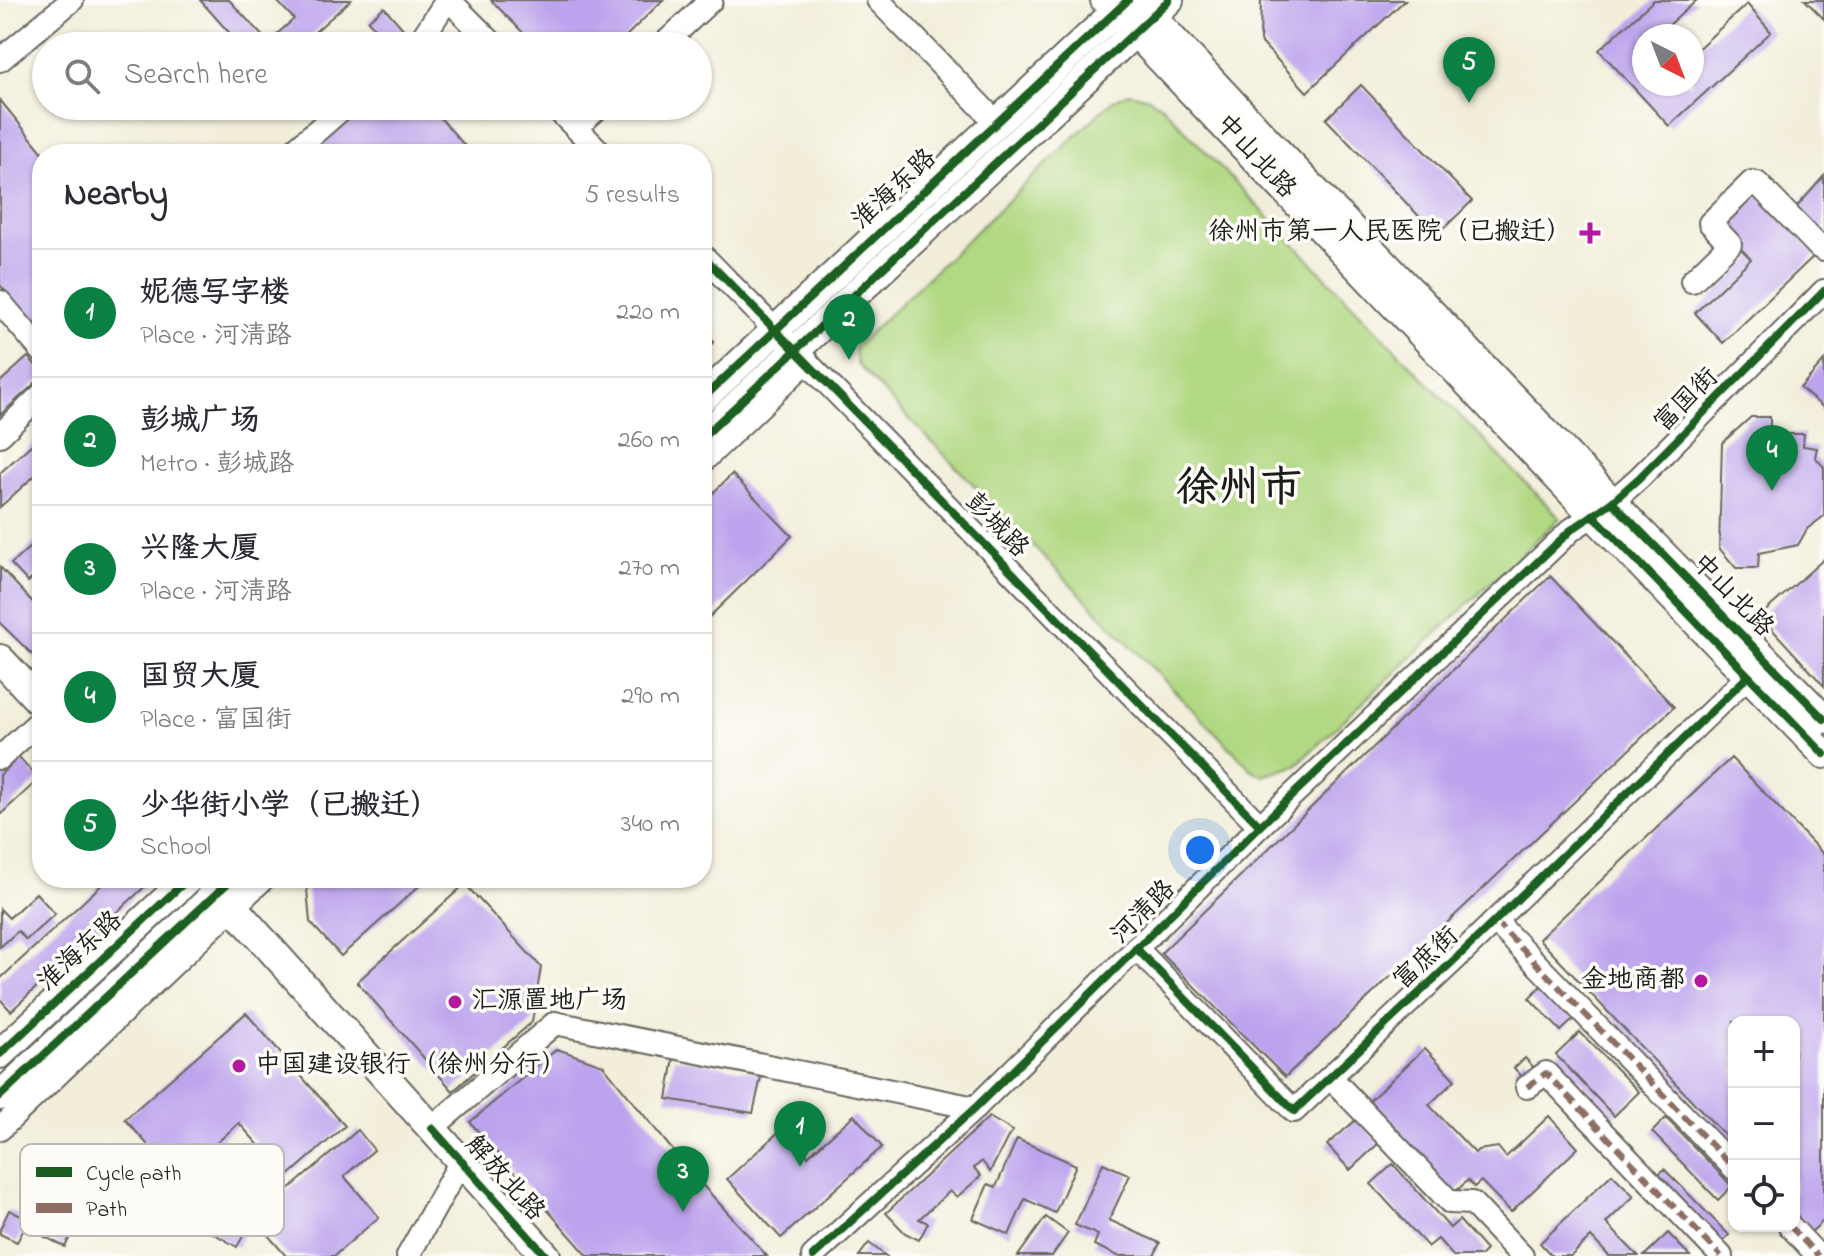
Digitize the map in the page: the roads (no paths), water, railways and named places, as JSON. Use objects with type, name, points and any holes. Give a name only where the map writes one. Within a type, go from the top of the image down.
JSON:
[{"type":"main road","name":"淮海东路","points":[[712,390],[997,123],[1134,8]]},
{"type":"main road","name":"淮海东路","points":[[712,431],[808,362],[1134,8]]},
{"type":"main road","name":"中山北路","points":[[1134,8],[1592,516],[1824,754]]},
{"type":"main road","name":"中山北路","points":[[1592,516],[1824,719]]},
{"type":"main road","points":[[0,659],[32,693]]},
{"type":"main road","name":"淮海东路","points":[[0,1054],[212,888]]},
{"type":"main road","name":"淮海东路","points":[[0,1096],[213,888]]},
{"type":"main road","name":"解放北路","points":[[217,888],[546,1256]]},
{"type":"street","points":[[34,32],[72,0]]},
{"type":"street","points":[[426,32],[448,0],[481,32]]},
{"type":"street","points":[[677,32],[711,0]]},
{"type":"street","points":[[878,0],[997,123]]},
{"type":"street","points":[[0,60],[32,33]]},
{"type":"street","points":[[301,144],[329,120]]},
{"type":"street","points":[[568,120],[592,144]]},
{"type":"street","points":[[576,128],[585,120]]},
{"type":"street","points":[[1692,281],[1730,244],[1710,223],[1752,182],[1757,183],[1824,250]]},
{"type":"street","name":"彭城路","points":[[712,265],[1260,826]]},
{"type":"street","name":"富国街","points":[[1592,516],[1639,478],[1824,291]]},
{"type":"street","points":[[0,302],[32,339]]},
{"type":"street","points":[[712,453],[808,362]]},
{"type":"street","points":[[0,435],[32,404]]},
{"type":"street","name":"河清路","points":[[813,1256],[975,1108],[1260,826],[1592,516]]},
{"type":"street","name":"富庶街","points":[[1136,948],[1294,1111],[1748,676]]},
{"type":"street","points":[[0,758],[32,728]]},
{"type":"street","points":[[0,1129],[213,888]]},
{"type":"street","points":[[1495,921],[1728,1162]]},
{"type":"street","points":[[432,1128],[555,1023],[975,1108]]},
{"type":"street","points":[[1527,1087],[1546,1073],[1721,1256]]},
{"type":"street","points":[[1332,1079],[1450,1202],[1472,1203],[1522,1256]]},
{"type":"street","points":[[408,1256],[461,1161]]},
{"type":"street","points":[[1796,1232],[1818,1256]]},
{"type":"place","name":"少华街小学（已搬迁）","points":[[1469,103]]},
{"type":"place","name":"徐州市第一人民医院（已搬迁）","points":[[1590,233]]},
{"type":"place","name":"彭城广场","points":[[849,360]]},
{"type":"place","name":"国贸大厦","points":[[1772,491]]},
{"type":"place","name":"金地商都","points":[[1701,981]]},
{"type":"place","name":"汇源置地广场","points":[[455,1002]]},
{"type":"place","name":"中国建设银行（徐州分行）","points":[[239,1066]]},
{"type":"place","name":"妮德写字楼","points":[[800,1167]]},
{"type":"place","name":"兴隆大厦","points":[[683,1212]]},
{"type":"district","name":"徐州市","points":[[1239,489]]}]
